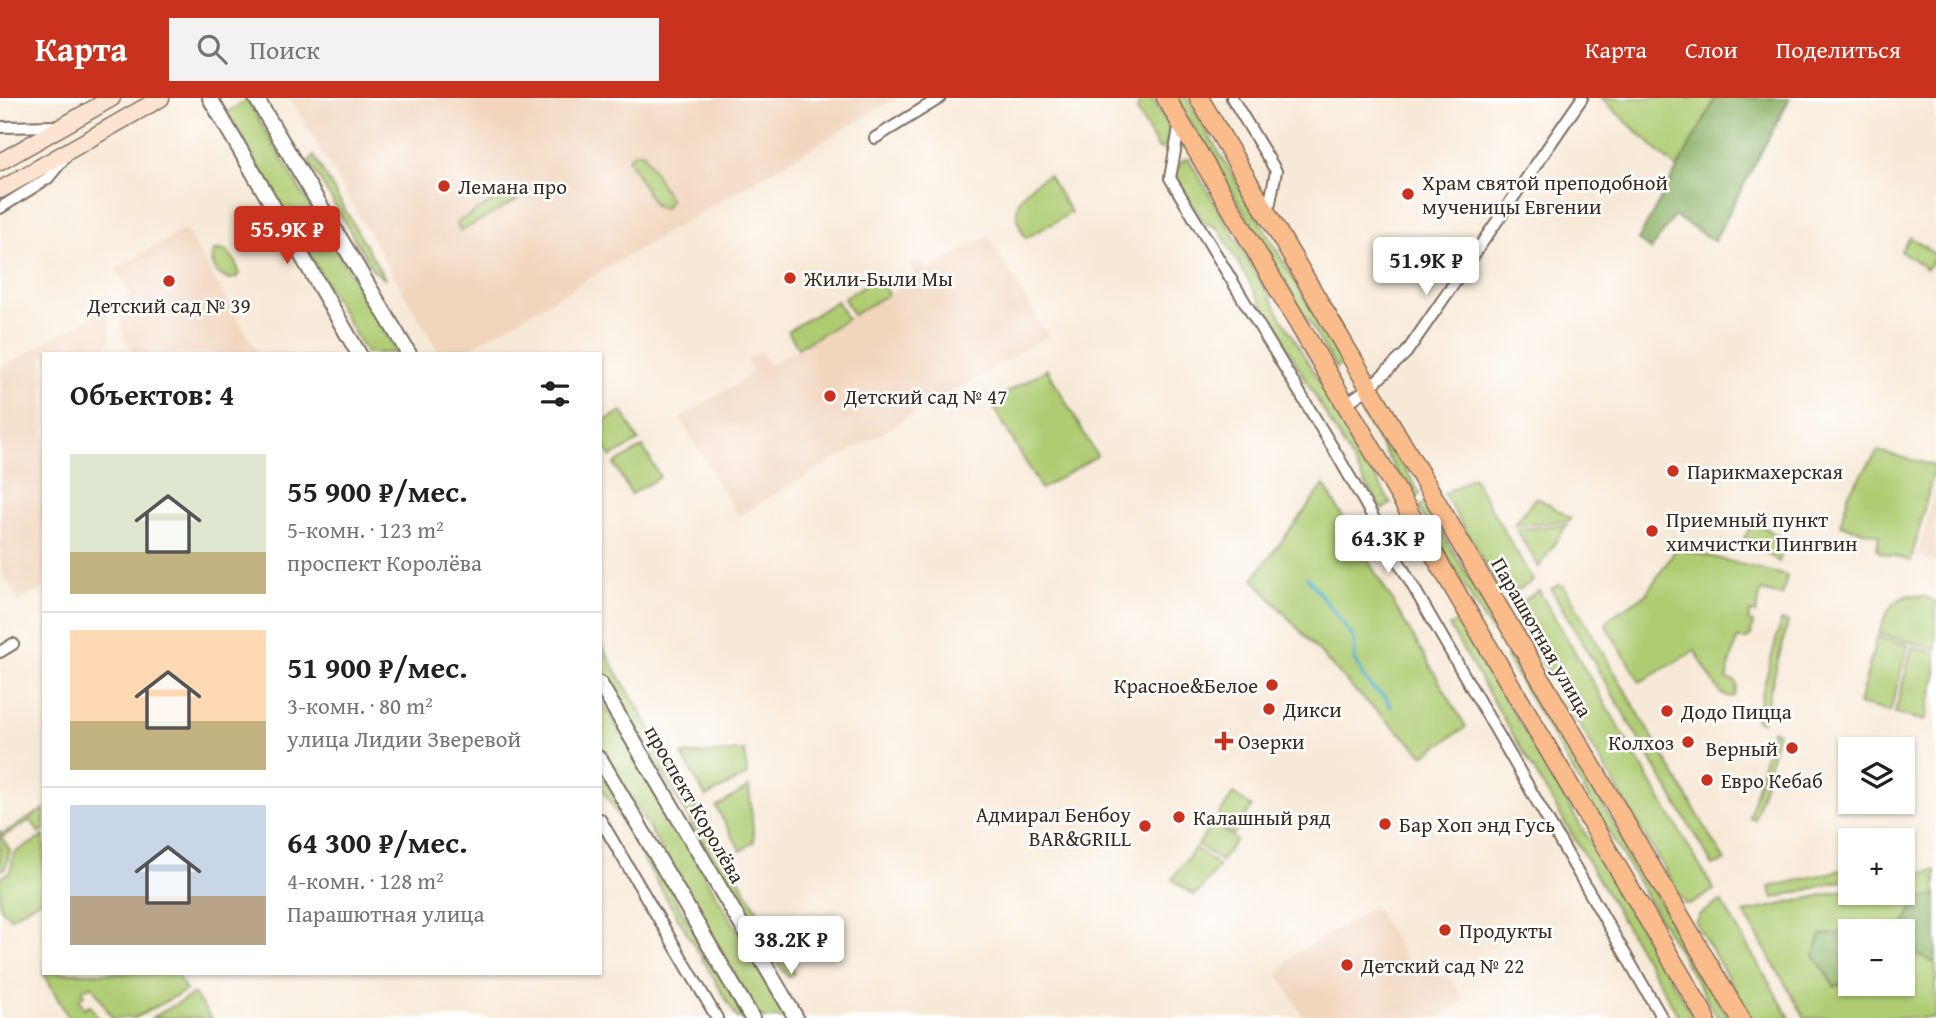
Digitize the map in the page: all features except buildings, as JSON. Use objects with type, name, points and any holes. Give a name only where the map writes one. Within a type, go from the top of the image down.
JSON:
[{"type":"main road","points":[[0,162],[112,98]]},
{"type":"main road","points":[[0,190],[161,98]]},
{"type":"main road","points":[[1166,98],[1706,1018]]},
{"type":"main road","name":"Парашютная улица","points":[[1199,98],[1740,1018]]},
{"type":"main road","points":[[1494,656],[1496,642],[1500,639],[1506,636],[1518,640]]},
{"type":"street","points":[[210,98],[358,352]]},
{"type":"street","points":[[256,98],[408,352]]},
{"type":"street","points":[[875,138],[940,98]]},
{"type":"street","points":[[1232,98],[1276,171],[1268,213]]},
{"type":"street","points":[[1345,404],[1369,388],[1406,353],[1582,98]]},
{"type":"street","points":[[1181,123],[1170,178],[1336,453],[1662,1018]]},
{"type":"street","points":[[0,127],[64,125]]},
{"type":"street","points":[[0,208],[48,178],[74,147]]},
{"type":"street","points":[[0,652],[13,644]]},
{"type":"street","name":"проспект Королёва","points":[[602,687],[796,1018]]},
{"type":"street","points":[[602,763],[752,1018]]},
{"type":"street","points":[[602,822],[717,1018]]},
{"type":"shaded area","points":[[290,98],[896,98],[463,352],[438,352]]},
{"type":"shaded area","name":"Детский сад № 39","points":[[185,229],[257,352],[133,352],[128,342],[125,343],[121,323],[122,312],[130,293],[116,269]]},
{"type":"shaded area","name":"Детский сад № 47","points":[[988,236],[1048,336],[738,516],[680,418],[753,374],[747,360],[762,352],[769,365],[916,278],[910,266],[920,260],[928,271]]},
{"type":"shaded area","points":[[108,306],[111,340],[107,342],[108,352],[42,352],[42,588],[19,601],[0,569],[0,369]]},
{"type":"shaded area","points":[[1936,485],[1936,561],[1917,556]]},
{"type":"shaded area","name":"Детский сад № 22","points":[[1370,909],[1376,909],[1411,968],[1416,972],[1451,978],[1464,1001],[1442,1014],[1442,1018],[1304,1018],[1279,975],[1293,956]]},
{"type":"green space","points":[[1141,98],[1152,98],[1167,123],[1169,136],[1163,149],[1158,148],[1137,111]]},
{"type":"green space","points":[[1177,98],[1187,98],[1343,363],[1336,368]]},
{"type":"green space","points":[[1601,98],[1716,98],[1677,169]]},
{"type":"green space","points":[[1716,98],[1790,98],[1714,241],[1674,216],[1651,250],[1638,240]]},
{"type":"green space","points":[[247,100],[396,352],[365,352],[227,112]]},
{"type":"green space","points":[[635,152],[643,152],[670,200],[665,208],[655,206],[628,159]]},
{"type":"green space","points":[[314,156],[385,279],[373,270],[309,161]]},
{"type":"green space","points":[[1189,159],[1391,504],[1381,510],[1218,228],[1203,222],[1177,180],[1179,165]]},
{"type":"green space","points":[[1048,175],[1071,213],[1026,238],[1017,218],[1019,201],[1030,187]]},
{"type":"green space","points":[[513,190],[518,199],[461,231],[456,223]]},
{"type":"green space","points":[[1910,237],[1936,255],[1927,269],[1901,251]]},
{"type":"green space","points":[[215,250],[225,250],[236,262],[239,273],[236,278],[227,279],[216,272],[211,257]]},
{"type":"green space","points":[[878,277],[888,294],[853,315],[844,298]]},
{"type":"green space","points":[[837,301],[847,319],[798,348],[788,331]]},
{"type":"green space","points":[[1047,369],[1097,456],[1041,489],[991,402]]},
{"type":"green space","points":[[1371,410],[1420,494],[1413,499],[1363,415]]},
{"type":"green space","points":[[622,411],[639,441],[611,457],[602,442],[602,422]]},
{"type":"green space","points":[[643,447],[660,477],[631,494],[614,464]]},
{"type":"green space","points":[[1878,451],[1935,466],[1911,561],[1880,552],[1877,549],[1879,535],[1840,525],[1849,493]]},
{"type":"green space","points":[[1473,477],[1533,581],[1511,594],[1503,594],[1444,494]]},
{"type":"green space","points":[[1324,485],[1466,727],[1424,755],[1352,688],[1253,579]]},
{"type":"green space","points":[[1536,497],[1571,518],[1569,521],[1514,525]]},
{"type":"green space","points":[[1425,503],[1497,626],[1490,630],[1418,507]]},
{"type":"green space","points":[[1755,521],[1785,541],[1779,562],[1744,538]]},
{"type":"green space","points":[[1567,525],[1539,567],[1516,529]]},
{"type":"green space","points":[[1677,548],[1787,576],[1782,596],[1761,591],[1756,613],[1750,612],[1748,621],[1753,623],[1751,635],[1747,639],[1737,639],[1726,679],[1735,681],[1737,685],[1735,695],[1731,697],[1721,694],[1695,651],[1640,682],[1606,626],[1608,619],[1645,595]]},
{"type":"green space","points":[[1558,585],[1564,586],[1725,861],[1713,866],[1551,589]]},
{"type":"green space","points":[[1539,591],[1714,890],[1693,903],[1685,904],[1513,612],[1516,605]]},
{"type":"green space","points":[[1909,595],[1926,597],[1936,602],[1936,649],[1879,634],[1889,610],[1897,601]]},
{"type":"green space","points":[[1459,620],[1694,1018],[1680,1018],[1449,626]]},
{"type":"green space","points":[[1781,621],[1788,622],[1762,722],[1755,720]]},
{"type":"green space","points":[[1877,637],[1908,645],[1890,712],[1859,704]]},
{"type":"green space","points":[[602,646],[794,973],[788,977],[765,948],[602,671]]},
{"type":"green space","points":[[1912,647],[1936,653],[1936,677],[1925,721],[1895,713]]},
{"type":"green space","points":[[1513,653],[1728,1018],[1718,1018],[1506,657]]},
{"type":"green space","points":[[602,701],[789,1018],[761,1018],[602,748]]},
{"type":"green space","points":[[1772,730],[1778,732],[1755,819],[1749,817]]},
{"type":"green space","points":[[745,751],[747,775],[706,797],[682,755]]},
{"type":"green space","points":[[602,775],[745,1018],[737,1018],[602,788]]},
{"type":"green space","points":[[749,787],[754,841],[741,851],[716,807]]},
{"type":"green space","points":[[1233,794],[1252,807],[1233,835],[1214,823]]},
{"type":"green space","points":[[42,810],[42,831],[39,833],[31,820],[2,837],[10,851],[5,868],[0,871],[0,831],[2,834]]},
{"type":"green space","points":[[1212,824],[1236,840],[1221,861],[1198,845]]},
{"type":"green space","points":[[42,837],[42,898],[10,918],[0,907],[0,878],[10,872],[14,853]]},
{"type":"green space","points":[[1195,848],[1219,866],[1194,895],[1172,879]]},
{"type":"green space","points":[[1936,870],[1936,896],[1918,898],[1915,903],[1915,874]]},
{"type":"green space","points":[[1838,871],[1838,882],[1773,898],[1770,887]]},
{"type":"green space","points":[[1838,892],[1838,905],[1914,905],[1906,919],[1838,919],[1838,975],[1835,986],[1838,985],[1838,996],[1915,996],[1915,956],[1918,955],[1936,963],[1936,1018],[1805,1018],[1744,913]]},
{"type":"green space","points":[[1936,896],[1936,963],[1915,956],[1915,919],[1906,919],[1918,898]]},
{"type":"green space","points":[[1721,901],[1790,1018],[1752,1018],[1695,922],[1699,915]]},
{"type":"green space","points":[[1838,933],[1838,986],[1835,987],[1814,955],[1821,935]]},
{"type":"green space","points":[[44,975],[177,975],[186,990],[135,1018],[112,1018],[92,985],[82,990],[84,995],[79,999],[84,1008],[90,1005],[98,1018],[69,1018]]},
{"type":"green space","points":[[194,994],[211,1018],[152,1018]]},
{"type":"waterway","points":[[1307,577],[1354,638],[1355,660],[1364,678],[1386,698],[1391,707]]},
{"type":"place","name":"Лемана про","points":[[444,186]]},
{"type":"place","name":"Храм святой преподобной мученицы Евгении","points":[[1408,194]]},
{"type":"place","name":"Жили-Были Мы","points":[[790,278]]},
{"type":"place","name":"Детский сад № 39","points":[[169,281]]},
{"type":"place","name":"Детский сад № 47","points":[[830,396]]},
{"type":"place","name":"Парикмахерская","points":[[1673,471]]},
{"type":"place","name":"Приемный пункт химчистки Пингвин","points":[[1652,531]]},
{"type":"place","name":"Красное&Белое","points":[[1272,685]]},
{"type":"place","name":"Дикси","points":[[1269,709]]},
{"type":"place","name":"Додо Пицца","points":[[1667,711]]},
{"type":"place","name":"Озерки","points":[[1224,741]]},
{"type":"place","name":"Колхоз","points":[[1688,742]]},
{"type":"place","name":"Верный","points":[[1792,748]]},
{"type":"place","name":"Евро Кебаб","points":[[1707,780]]},
{"type":"place","name":"Калашный ряд","points":[[1179,817]]},
{"type":"place","name":"Бар Хоп энд Гусь","points":[[1385,824]]},
{"type":"place","name":"Адмирал Бенбоу BAR&GRILL","points":[[1145,826]]},
{"type":"place","name":"Продукты","points":[[1445,930]]},
{"type":"place","name":"Детский сад № 22","points":[[1347,965]]}]
